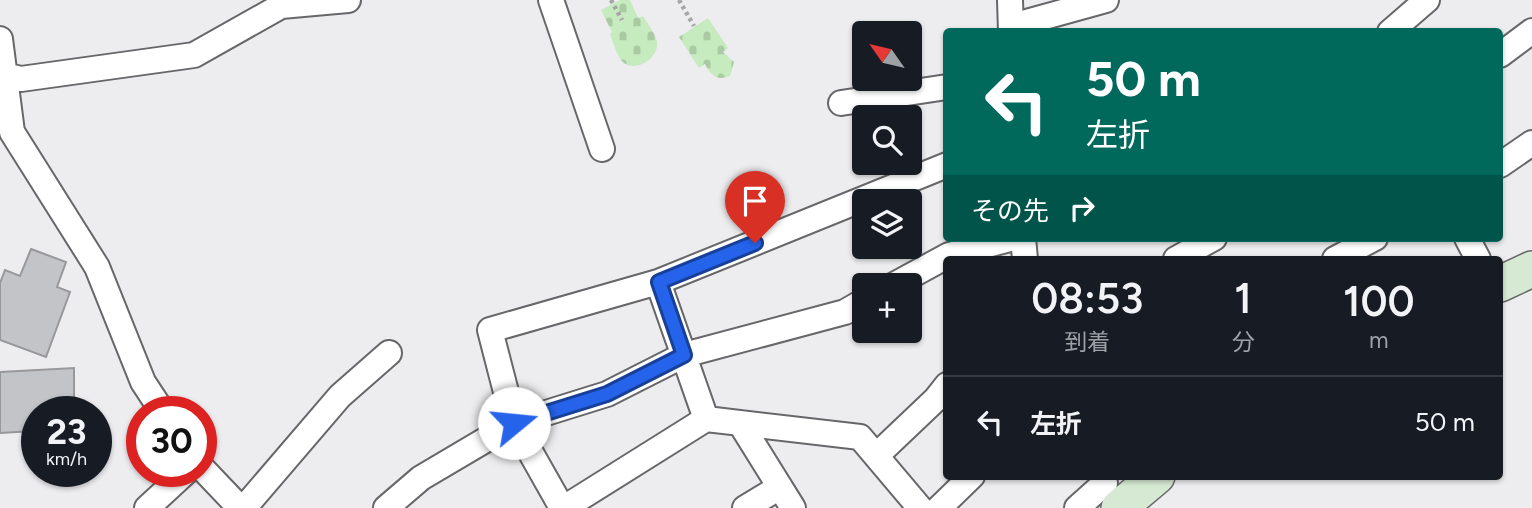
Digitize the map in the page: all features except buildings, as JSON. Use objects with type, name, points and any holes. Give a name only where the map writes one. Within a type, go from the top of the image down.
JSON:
[{"type":"street","points":[[551,0],[602,149]]},
{"type":"street","points":[[1007,13],[1106,0]]},
{"type":"street","points":[[1395,28],[1427,0]]},
{"type":"street","points":[[2,74],[20,79],[194,55],[281,6],[335,1]]},
{"type":"street","points":[[1503,53],[1532,31]]},
{"type":"street","points":[[0,39],[2,74],[12,132],[97,267],[143,382],[152,396]]},
{"type":"street","points":[[841,103],[943,87]]},
{"type":"street","points":[[1503,163],[1532,144]]},
{"type":"street","points":[[920,508],[860,438],[706,419],[563,508],[514,423],[490,330],[659,282],[943,167]]},
{"type":"street","points":[[946,256],[998,242]]},
{"type":"street","points":[[1181,256],[1207,242]]},
{"type":"street","points":[[1341,256],[1367,242]]},
{"type":"street","points":[[916,273],[943,258]]},
{"type":"street","points":[[1503,283],[1532,269]]},
{"type":"street","points":[[659,282],[706,419]]},
{"type":"street","points":[[386,508],[421,478],[514,423],[607,394],[684,355],[852,308]]},
{"type":"street","points":[[217,483],[242,508],[340,396],[389,353]]},
{"type":"street","points":[[876,456],[943,390]]},
{"type":"street","points":[[740,423],[786,498],[745,508]]},
{"type":"street","points":[[939,508],[968,480]]},
{"type":"street","points":[[1077,508],[1146,480]]},
{"type":"street","points":[[147,508],[170,487]]},
{"type":"path","points":[[611,0],[622,20]]},
{"type":"path","points":[[678,0],[694,26]]},
{"type":"green space","points":[[620,0],[630,0],[638,18],[643,16],[657,41],[654,54],[645,63],[632,66],[626,64],[616,51],[610,34],[612,32],[601,10]]},
{"type":"green space","points":[[708,18],[728,48],[723,52],[734,62],[730,76],[715,76],[705,64],[699,68],[679,37]]},
{"type":"route","points":[[514,423],[607,394],[684,355],[659,282],[755,243]]}]
